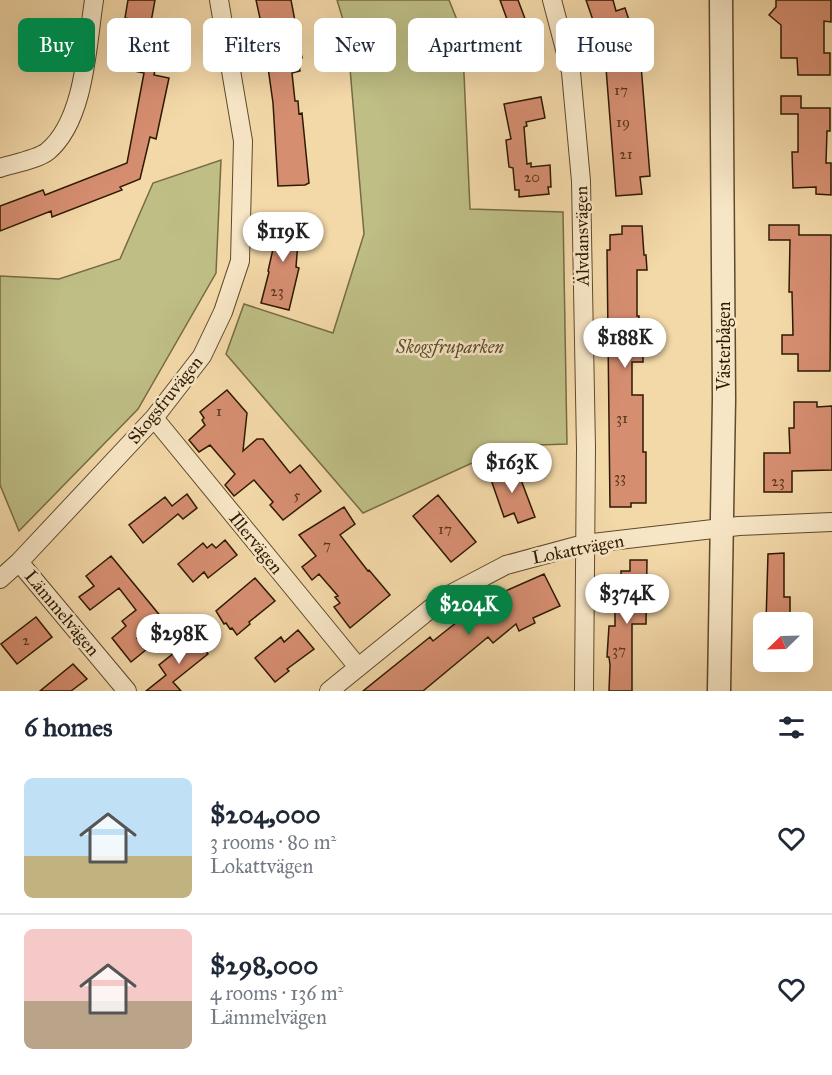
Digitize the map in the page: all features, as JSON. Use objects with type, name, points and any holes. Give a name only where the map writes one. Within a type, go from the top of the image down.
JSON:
[{"type":"street","points":[[0,168],[46,153],[67,129],[81,85],[94,0]]},
{"type":"street","name":"Skogsfruvägen","points":[[0,579],[19,562],[154,418],[202,356],[223,312],[240,261],[243,141],[219,0]]},
{"type":"street","name":"Älvdansvägen","points":[[552,0],[571,72],[581,180],[586,448],[584,691]]},
{"type":"street","name":"Västerbågen","points":[[719,691],[724,399],[722,0]]},
{"type":"street","name":"Illervägen","points":[[154,418],[358,668]]},
{"type":"street","name":"Lokattvägen","points":[[329,691],[445,597],[506,565],[584,544],[721,528],[832,522]]},
{"type":"street","name":"Lämmelvägen","points":[[19,562],[128,691]]},
{"type":"green space","name":"Skogsfruparken","points":[[337,0],[449,0],[456,18],[408,18],[408,72],[464,72],[470,209],[563,212],[567,444],[509,446],[363,513],[226,354],[244,304],[333,333],[364,234],[350,72],[396,72],[396,18],[342,18]]},
{"type":"green space","points":[[221,160],[216,273],[138,409],[19,531],[0,485],[0,276],[59,279],[120,259],[153,183]]},
{"type":"building","points":[[128,0],[155,0],[152,18],[125,18]]},
{"type":"building","points":[[256,0],[291,0],[294,18],[260,18]]},
{"type":"building","points":[[500,0],[518,0],[525,18],[507,18]]},
{"type":"building","points":[[586,0],[613,0],[616,11],[625,8],[628,18],[592,18]]},
{"type":"building","points":[[776,0],[831,0],[831,22],[824,21],[824,53],[830,53],[830,75],[798,75],[797,58],[781,58],[781,25],[769,15],[776,7]]},
{"type":"building","points":[[139,72],[155,72],[154,75],[169,78],[156,139],[150,137],[140,179],[120,187],[122,190],[52,217],[51,211],[0,231],[0,206],[43,190],[45,195],[127,163],[144,73]]},
{"type":"building","points":[[269,72],[296,72],[292,73],[295,101],[298,101],[299,114],[302,113],[309,183],[305,185],[278,186],[273,103]]},
{"type":"building","points":[[606,72],[642,72],[650,176],[640,177],[642,194],[616,196]]},
{"type":"building","points":[[781,96],[801,96],[801,108],[830,108],[826,163],[831,163],[831,195],[816,194],[816,187],[793,188],[792,152],[798,152],[798,114],[781,114]]},
{"type":"building","points":[[541,97],[545,118],[526,122],[527,126],[524,127],[527,164],[531,163],[531,167],[550,165],[551,187],[548,187],[549,194],[519,197],[519,190],[515,190],[513,168],[509,167],[506,140],[511,139],[504,104]]},
{"type":"building","points":[[275,215],[300,217],[296,267],[299,268],[289,310],[261,303],[273,249]]},
{"type":"building","points":[[769,225],[799,225],[799,235],[831,235],[830,371],[798,371],[798,354],[782,354],[782,335],[793,335],[792,292],[789,292],[790,240],[769,240]]},
{"type":"building","points":[[622,226],[642,226],[644,255],[646,255],[647,270],[637,270],[637,316],[639,316],[639,338],[643,338],[643,362],[632,362],[632,395],[643,395],[646,503],[631,503],[631,507],[610,507],[607,250],[610,250],[610,235],[622,234]]},
{"type":"building","points":[[227,390],[247,413],[243,451],[257,439],[263,439],[290,473],[300,465],[321,491],[283,520],[270,505],[273,502],[254,480],[234,496],[225,485],[235,474],[210,445],[199,452],[189,440],[205,425],[200,412]]},
{"type":"building","points":[[794,402],[817,402],[817,407],[832,406],[832,470],[792,471],[792,492],[764,492],[764,453],[790,453],[789,428],[794,428]]},
{"type":"building","points":[[515,464],[535,517],[518,523],[514,513],[504,517],[489,474]]},
{"type":"building","points":[[187,494],[197,508],[183,519],[178,514],[143,543],[129,525],[165,497],[172,506]]},
{"type":"building","points":[[438,495],[476,542],[451,562],[413,516]]},
{"type":"building","points":[[344,507],[355,524],[340,535],[390,595],[350,628],[334,607],[340,603],[335,597],[338,596],[319,574],[312,580],[302,567],[316,556],[299,535]]},
{"type":"building","points":[[225,540],[237,555],[208,578],[204,572],[193,582],[178,564],[203,543],[207,548],[212,544],[216,548]]},
{"type":"building","points":[[784,553],[784,597],[790,597],[790,612],[766,612],[768,554]]},
{"type":"building","points":[[111,556],[162,618],[137,638],[147,649],[131,662],[112,638],[126,626],[122,621],[136,610],[119,588],[90,610],[79,597],[94,586],[86,576]]},
{"type":"building","points":[[630,560],[647,560],[646,624],[632,624],[632,691],[609,691],[610,665],[609,657],[607,657],[609,626],[615,626],[615,605],[621,605],[621,571],[630,571]]},
{"type":"building","points":[[544,574],[560,606],[533,618],[535,623],[519,631],[516,624],[493,643],[488,637],[423,691],[363,691],[430,637],[433,641],[485,600]]},
{"type":"building","points":[[255,578],[275,601],[237,635],[232,628],[224,624],[216,611]]},
{"type":"building","points":[[36,617],[52,637],[17,664],[1,644]]},
{"type":"building","points":[[298,630],[314,649],[287,669],[289,671],[275,682],[255,658],[281,637],[284,642]]},
{"type":"building","points":[[194,637],[208,654],[173,682],[181,691],[146,691],[166,675],[159,665]]},
{"type":"building","points":[[73,664],[87,679],[71,691],[40,691]]}]
